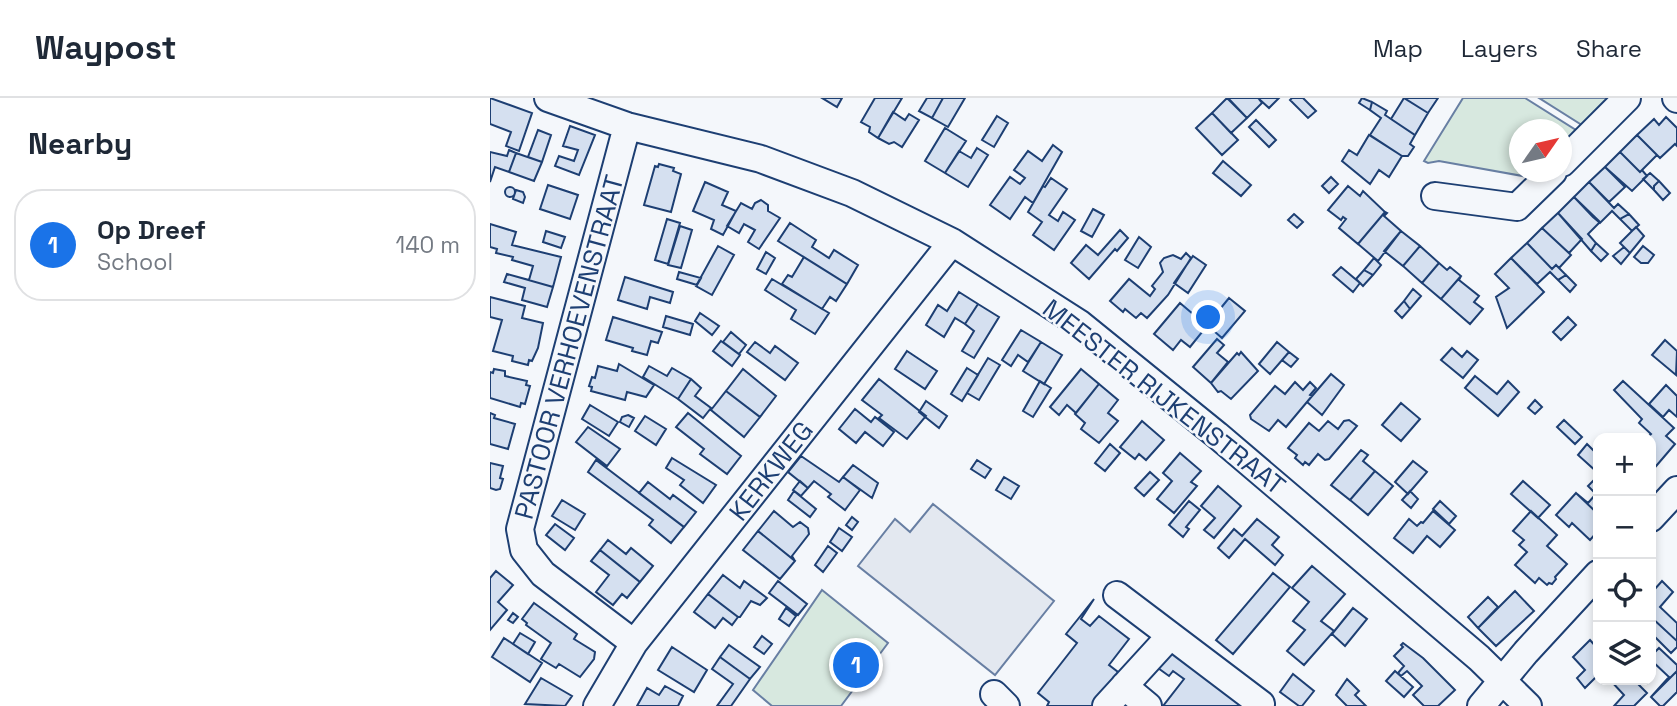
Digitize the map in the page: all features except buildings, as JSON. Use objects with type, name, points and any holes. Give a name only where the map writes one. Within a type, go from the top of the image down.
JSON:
[{"type":"street","name":"MEESTER RIJKENSTRAAT","points":[[548,98],[627,126],[761,159],[852,193],[952,242],[1080,324],[1217,435],[1479,657],[1528,706]]},
{"type":"street","points":[[1572,153],[1627,98]]},
{"type":"street","name":"PASTOOR VERHOEVENSTRAAT","points":[[627,126],[520,529],[524,550],[543,574],[634,643]]},
{"type":"street","points":[[1435,196],[1517,208],[1543,182]]},
{"type":"street","name":"KERKWEG","points":[[597,706],[634,643],[952,242]]},
{"type":"street","points":[[1656,513],[1677,490]]},
{"type":"street","points":[[1481,706],[1593,580]]},
{"type":"street","points":[[1117,595],[1261,704]]},
{"type":"street","points":[[1106,706],[1170,636]]},
{"type":"street","points":[[1124,686],[1148,706]]},
{"type":"shaded area","points":[[1463,98],[1525,98],[1558,119],[1509,119],[1509,174],[1439,161],[1424,161]]},
{"type":"shaded area","points":[[1539,98],[1614,98],[1585,127]]},
{"type":"shaded area","points":[[1572,128],[1579,132],[1572,139]]},
{"type":"shaded area","points":[[933,504],[1054,601],[995,675],[858,566],[895,519],[910,532]]},
{"type":"shaded area","points":[[822,590],[888,643],[841,706],[772,706],[753,690]]},
{"type":"place","name":"Op Dreef","points":[[856,665]]}]
